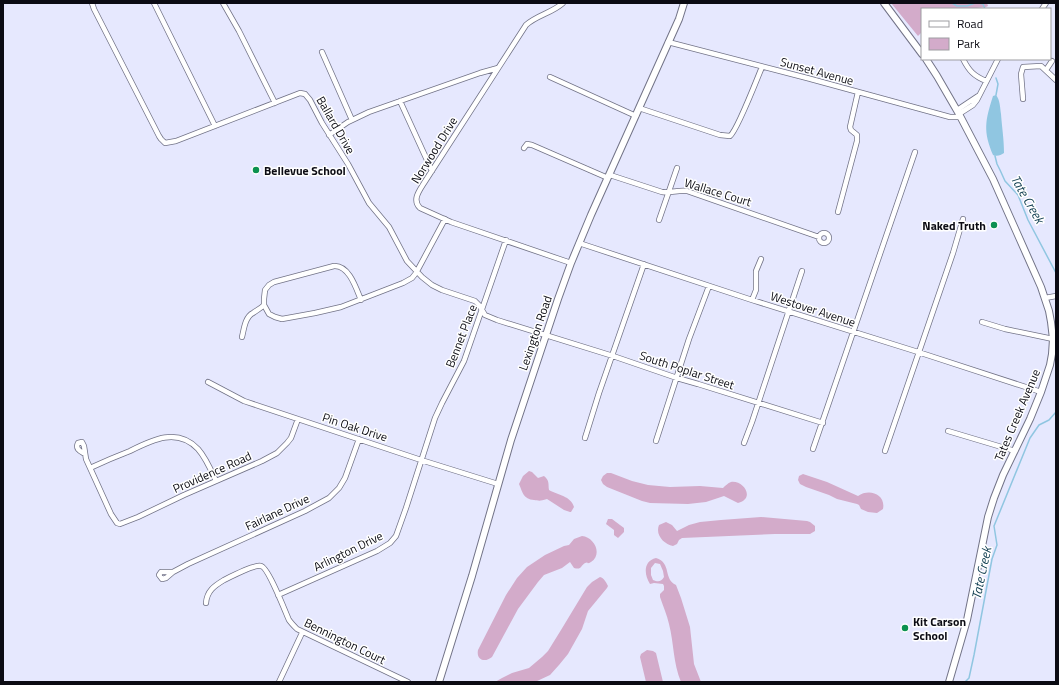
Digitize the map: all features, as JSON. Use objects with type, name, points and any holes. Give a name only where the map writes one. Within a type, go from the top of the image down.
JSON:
[{"type":"main road","name":"Lexington Road","points":[[439,682],[468,590],[514,430],[571,263],[679,19],[684,3]]},
{"type":"main road","points":[[884,3],[921,53]]},
{"type":"main road","name":"Tates Creek Avenue","points":[[927,60],[959,114],[993,179],[1041,287],[1051,322],[1053,339],[1050,365],[1041,392],[998,486],[988,516],[967,620],[949,682]]},
{"type":"street","name":"Ballard Drive","points":[[92,3],[158,136],[165,143],[176,141],[275,103],[300,94],[305,94],[310,100],[329,136],[348,164],[369,203],[389,227],[404,258],[432,285],[475,302],[482,310]]},
{"type":"street","points":[[154,3],[215,126]]},
{"type":"street","points":[[223,3],[253,58],[275,103]]},
{"type":"street","name":"Norwood Drive","points":[[563,3],[551,11],[535,18],[526,25],[417,195],[416,203],[420,208],[445,219],[571,263]]},
{"type":"street","name":"Sunset Avenue","points":[[668,42],[950,117],[959,114]]},
{"type":"street","points":[[322,52],[352,120]]},
{"type":"street","points":[[964,60],[973,74],[986,81]]},
{"type":"street","points":[[959,114],[973,105],[977,100],[997,60]]},
{"type":"street","points":[[1046,70],[1053,62]]},
{"type":"street","points":[[1023,99],[1021,74],[1023,67],[1041,66],[1056,80]]},
{"type":"street","points":[[639,108],[720,135],[730,136],[737,126],[762,67]]},
{"type":"street","points":[[329,136],[352,120],[369,112],[498,68]]},
{"type":"street","points":[[550,77],[636,116]]},
{"type":"street","points":[[838,212],[857,141],[856,135],[850,130],[850,126],[858,92]]},
{"type":"street","points":[[400,101],[432,171]]},
{"type":"street","name":"Wallace Court","points":[[524,148],[527,144],[609,176],[658,190],[668,192],[678,190],[687,191],[819,237]]},
{"type":"street","points":[[813,449],[915,152]]},
{"type":"street","points":[[659,220],[676,168]]},
{"type":"street","points":[[361,300],[346,271],[341,266],[334,266],[281,280],[267,287],[264,293],[264,305],[269,314],[282,319],[330,310],[361,300],[403,283],[412,278],[417,271],[445,219]]},
{"type":"street","points":[[885,451],[953,253],[963,219]]},
{"type":"street","name":"Bennet Place","points":[[421,460],[435,418],[464,361],[506,240]]},
{"type":"street","name":"Westover Avenue","points":[[579,243],[708,286],[1041,392]]},
{"type":"street","points":[[752,300],[756,290],[756,272],[761,259]]},
{"type":"street","points":[[585,438],[644,264]]},
{"type":"street","points":[[744,442],[802,271]]},
{"type":"street","points":[[656,441],[708,286]]},
{"type":"street","points":[[1045,298],[1056,296]]},
{"type":"street","points":[[242,337],[248,316],[253,312],[260,310],[264,305]]},
{"type":"street","name":"South Poplar Street","points":[[482,310],[487,316],[677,378],[822,423]]},
{"type":"street","points":[[982,322],[1005,329],[1053,339]]},
{"type":"street","name":"Pin Oak Drive","points":[[208,382],[244,401],[498,484]]},
{"type":"street","name":"Providence Road","points":[[90,468],[111,514],[117,524],[123,524],[277,453],[291,438],[298,419]]},
{"type":"street","points":[[948,431],[1015,451]]},
{"type":"street","points":[[84,454],[90,468],[148,442],[164,437],[175,437],[190,442],[198,449],[207,462],[216,481]]},
{"type":"street","name":"Fairlane Drive","points":[[173,572],[305,511],[329,498],[339,488],[345,478],[359,439]]},
{"type":"street","name":"Arlington Drive","points":[[278,595],[377,551],[394,540],[421,460]]},
{"type":"street","name":"Bennington Court","points":[[206,603],[208,594],[214,586],[234,575],[260,565],[266,569],[291,623],[297,629],[408,682]]},
{"type":"street","points":[[279,682],[302,632]]},
{"type":"green space","points":[[891,3],[987,3],[988,6],[986,7],[977,8],[921,8],[921,33],[918,36]]},
{"type":"green space","points":[[529,471],[538,478],[544,476],[548,481],[549,490],[570,500],[574,507],[571,512],[564,510],[547,499],[538,501],[525,497],[519,484],[523,476]]},
{"type":"green space","points":[[607,473],[648,485],[670,487],[700,486],[723,488],[730,482],[735,482],[743,486],[747,494],[743,501],[738,503],[724,496],[706,502],[688,504],[650,503],[607,487],[601,480]]},
{"type":"green space","points":[[803,474],[827,482],[858,496],[867,493],[876,494],[882,500],[883,509],[877,513],[868,512],[861,509],[857,504],[837,499],[806,487],[800,484],[798,480],[799,476]]},
{"type":"green space","points":[[761,517],[807,521],[815,526],[815,531],[810,534],[682,538],[673,546],[666,543],[659,536],[658,532],[659,525],[666,522],[672,525],[677,531],[689,525],[700,522]]},
{"type":"green space","points":[[608,519],[612,519],[624,528],[624,532],[618,538],[614,535],[614,530],[606,524]]},
{"type":"green space","points":[[582,536],[590,539],[596,546],[597,551],[595,559],[589,563],[585,563],[580,568],[574,568],[570,562],[562,568],[544,575],[518,609],[492,657],[487,660],[482,660],[478,656],[478,650],[506,595],[517,578],[527,567],[545,555],[569,545],[574,539]]},
{"type":"green space","points":[[656,558],[664,563],[670,579],[676,585],[690,627],[694,664],[701,682],[681,682],[678,675],[671,631],[660,597],[660,594],[664,590],[664,586],[663,584],[650,584],[646,573],[647,565]],"holes":[[[655,563],[660,564],[664,577],[662,580],[656,581],[653,580],[651,575],[651,568]]]},
{"type":"green space","points":[[600,577],[606,582],[608,586],[607,588],[588,611],[582,629],[568,654],[550,675],[535,682],[495,682],[512,673],[529,668],[548,651],[587,587]]},
{"type":"green space","points":[[647,650],[656,653],[663,682],[646,682],[640,657],[641,654]]},
{"type":"water","points":[[996,95],[1000,106],[1004,153],[996,156],[993,155],[990,147],[986,126],[988,112],[993,96]]},
{"type":"waterway","name":"Tate Creek","points":[[952,3],[957,6],[967,6],[975,3]]},
{"type":"waterway","name":"Tate Creek","points":[[979,3],[983,4],[985,8]]},
{"type":"waterway","name":"Tate Creek","points":[[996,78],[998,84],[996,95]]},
{"type":"waterway","name":"Tate Creek","points":[[995,156],[1005,181],[1018,195],[1028,220],[1056,273]]},
{"type":"waterway","name":"Tate Creek","points":[[965,682],[969,678],[992,559],[997,545],[994,526],[1030,438],[1039,425],[1049,420],[1056,412]]},
{"type":"place","name":"Bellevue School","points":[[256,170]]},
{"type":"place","name":"Naked Truth","points":[[994,225]]},
{"type":"place","name":"Kit Carson School","points":[[905,628]]}]
